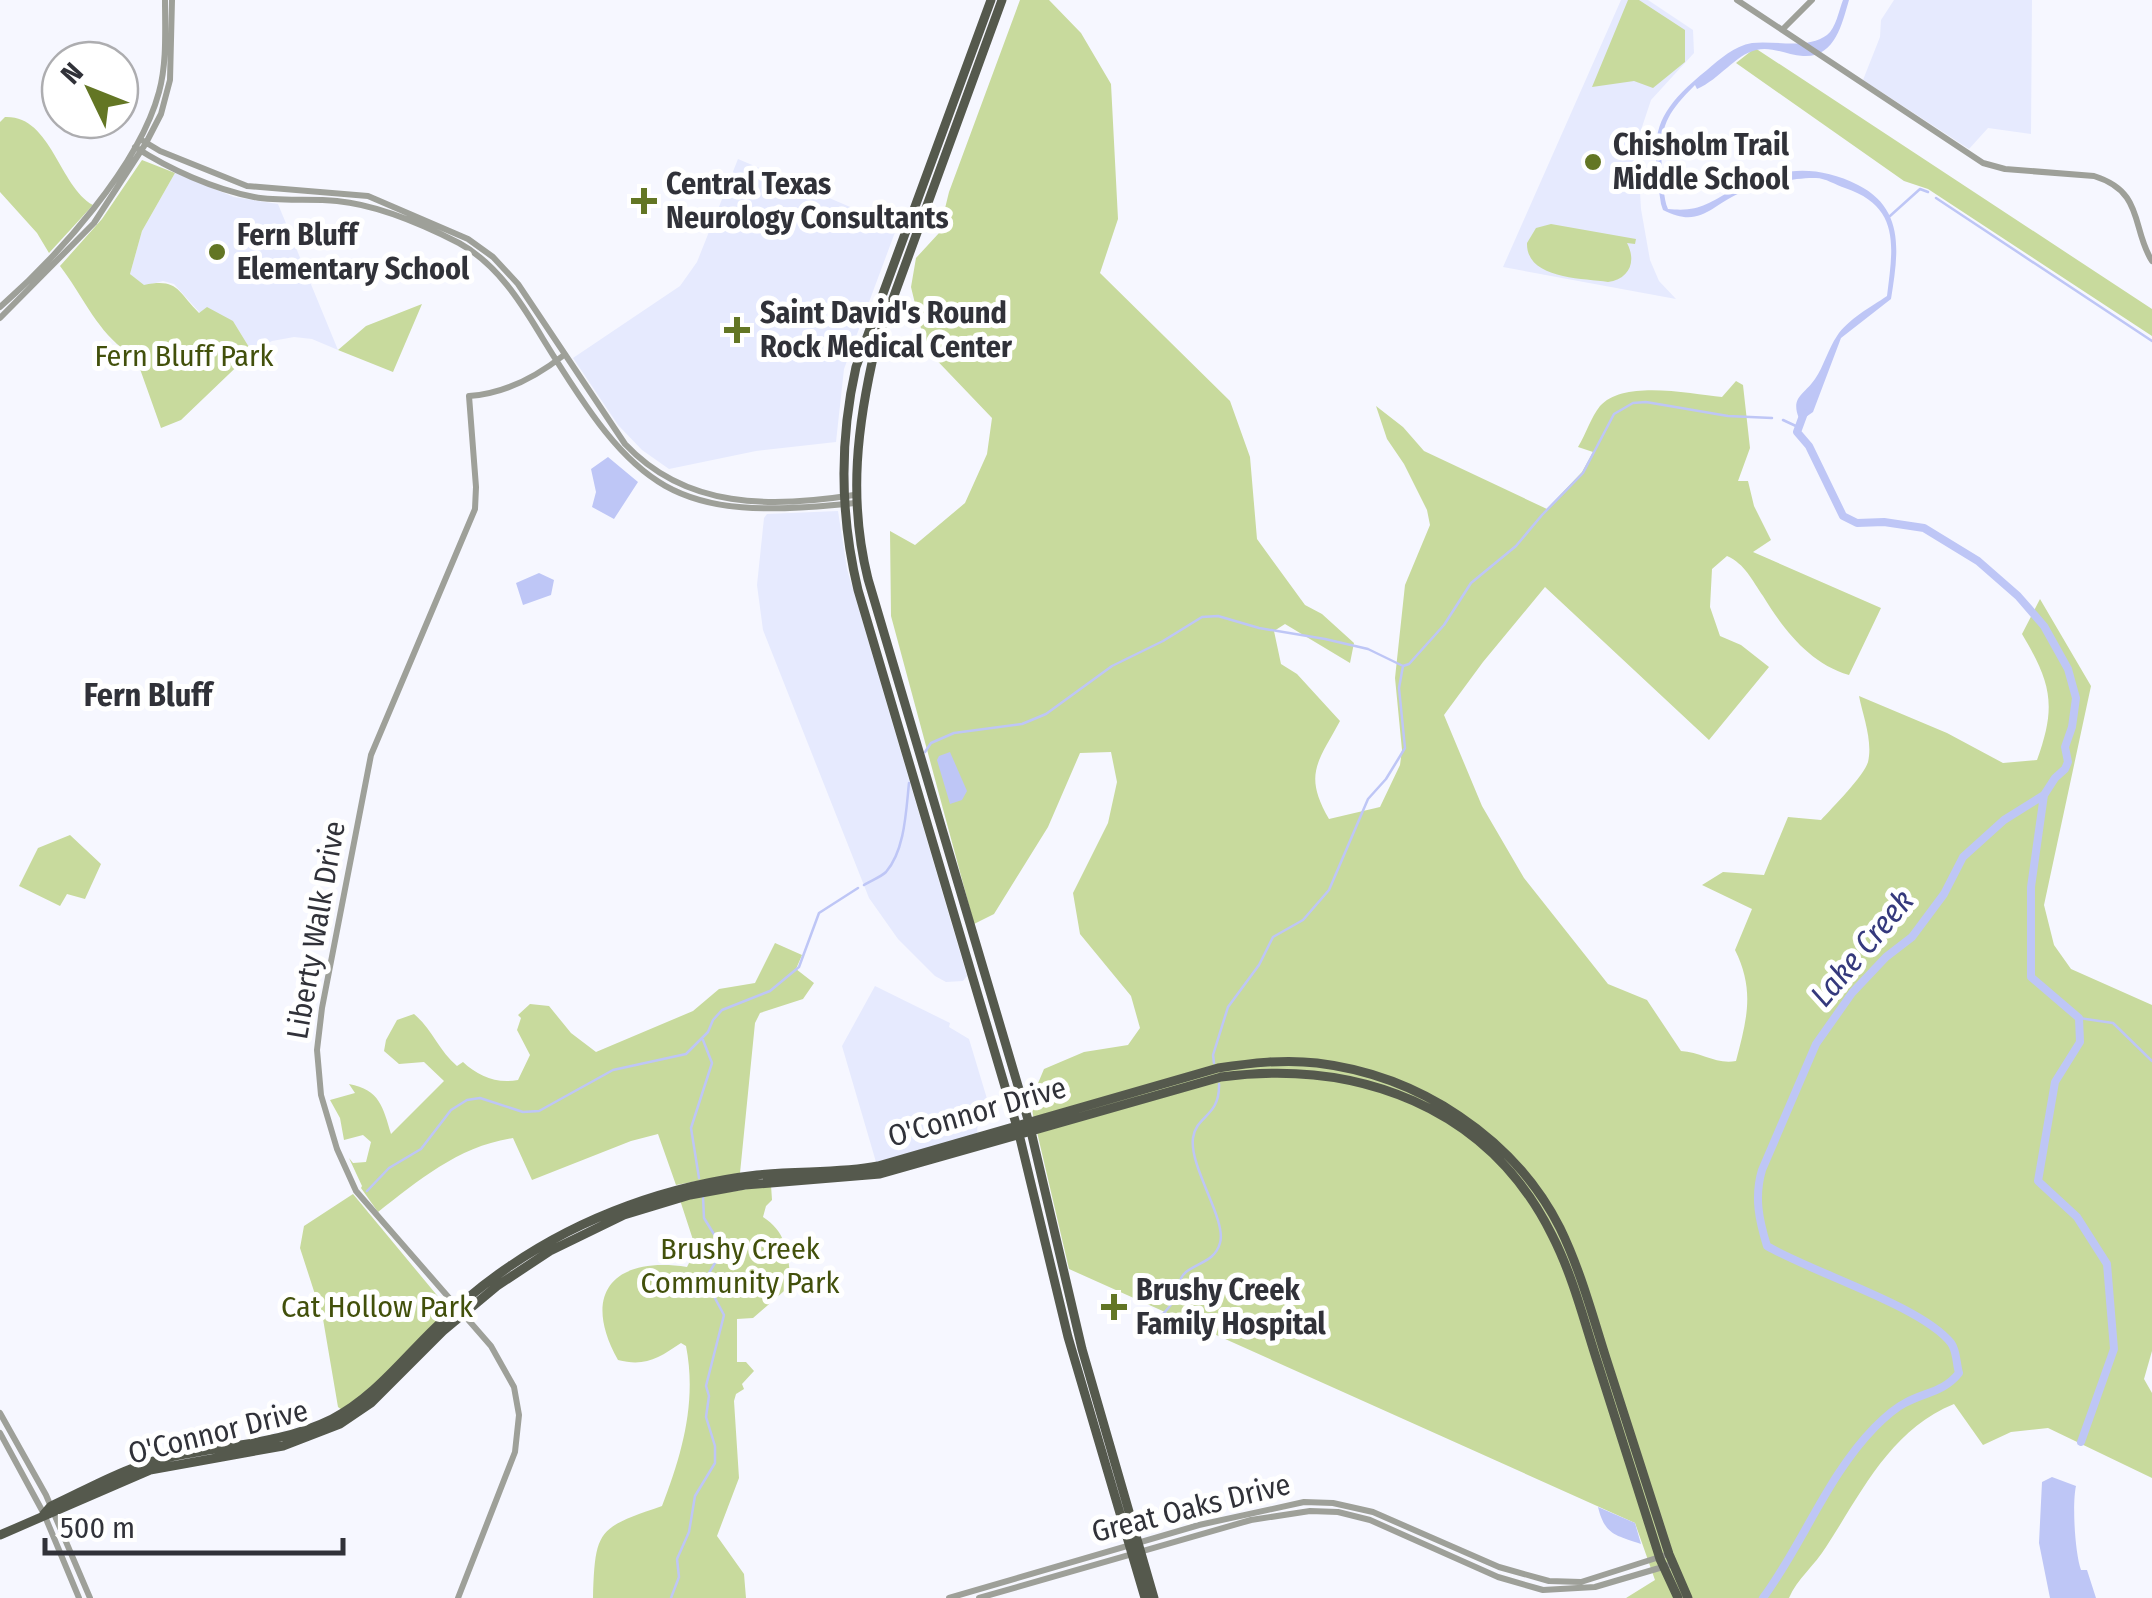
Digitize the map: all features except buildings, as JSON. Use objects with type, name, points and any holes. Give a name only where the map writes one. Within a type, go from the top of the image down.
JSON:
[{"type":"main road","points":[[991,0],[937,143],[895,274],[864,396],[855,499],[868,579],[1030,1127],[1145,1598]]},
{"type":"main road","points":[[1002,0],[920,226],[895,274],[852,384],[843,501],[858,590],[1018,1130],[1064,1323],[1154,1598]]},
{"type":"main road","points":[[956,122],[954,115],[974,45]]},
{"type":"main road","points":[[920,226],[920,214],[940,154],[937,143]]},
{"type":"main road","points":[[892,702],[896,701],[901,712],[925,792],[932,802]]},
{"type":"main road","points":[[906,751],[930,820],[940,827]]},
{"type":"main road","name":"O'Connor Drive","points":[[459,1311],[550,1252],[640,1210],[744,1185],[884,1174],[964,1142],[1181,1087],[1264,1072],[1308,1072],[1352,1079],[1425,1106],[1459,1127],[1508,1171],[1552,1234],[1678,1598]]},
{"type":"main road","name":"O'Connor Drive","points":[[0,1535],[155,1460],[288,1437],[327,1421],[373,1390],[511,1266],[545,1244],[639,1202],[714,1181],[790,1172],[851,1172],[935,1155],[1018,1130]]},
{"type":"main road","points":[[1061,1304],[1066,1314],[1074,1316]]},
{"type":"main road","points":[[1064,1323],[1082,1349]]},
{"type":"main road","name":"O'Connor Drive","points":[[1667,1561],[1688,1598]]},
{"type":"street","points":[[0,318],[94,223],[140,145],[162,80],[169,0]]},
{"type":"street","points":[[1737,0],[1983,163],[2105,180],[2134,208],[2152,261]]},
{"type":"street","points":[[1782,30],[1812,0]]},
{"type":"street","points":[[0,307],[72,236],[140,145]]},
{"type":"street","points":[[140,145],[234,192],[268,199],[364,204],[458,243],[484,261],[506,284],[625,444],[648,466],[676,484],[707,496],[748,502],[855,499]]},
{"type":"street","name":"Liberty Walk Drive","points":[[458,1598],[512,1464],[519,1430],[517,1402],[507,1370],[490,1346],[375,1216],[350,1180],[321,1095],[317,1050],[370,755],[474,514],[476,486],[468,396],[504,390],[560,358]]},
{"type":"street","points":[[0,1413],[90,1598]]},
{"type":"street","points":[[0,1434],[50,1512],[79,1598]]},
{"type":"street","name":"Great Oaks Drive","points":[[950,1598],[1200,1529],[1288,1512],[1338,1512],[1370,1520],[1498,1577],[1543,1590],[1595,1587],[1667,1561]]},
{"type":"street","name":"Great Oaks Drive","points":[[979,1598],[1135,1547]]},
{"type":"shaded area","name":"Chisholm Trail Middle School","points":[[1621,0],[1648,0],[1693,30],[1694,53],[1651,100],[1637,142],[1641,209],[1650,260],[1659,281],[1676,299],[1503,267]]},
{"type":"shaded area","points":[[1894,0],[2032,0],[2031,134],[1988,128],[1969,149],[1863,80],[1880,37],[1881,20]]},
{"type":"shaded area","name":"Saint David's Round Rock Medical Center","points":[[738,159],[897,227],[844,369],[836,442],[756,451],[669,469],[642,450],[618,425],[573,358],[680,286],[697,262]]},
{"type":"shaded area","name":"Fern Bluff Elementary School","points":[[175,173],[234,197],[278,204],[338,350],[312,339],[294,337],[272,341],[252,352],[233,321],[200,313],[174,284],[163,281],[144,286],[130,274],[142,231]]},
{"type":"shaded area","points":[[838,511],[847,569],[967,976],[963,981],[946,982],[935,976],[898,939],[869,898],[763,630],[757,585],[764,518],[767,514]]},
{"type":"shaded area","points":[[875,986],[950,1023],[949,1027],[969,1039],[988,1102],[978,1117],[977,1135],[876,1162],[842,1046]]},
{"type":"green space","points":[[1020,0],[1049,0],[1081,33],[1111,84],[1118,219],[1100,273],[1230,401],[1250,457],[1257,539],[1305,605],[1322,614],[1354,643],[1350,663],[1285,624],[1274,631],[1281,664],[1297,674],[1340,721],[1320,758],[1315,779],[1329,819],[1380,807],[1400,765],[1395,678],[1405,585],[1430,525],[1427,510],[1404,464],[1387,439],[1376,406],[1403,427],[1424,451],[1547,509],[1582,472],[1593,452],[1578,447],[1597,410],[1611,398],[1641,390],[1722,397],[1736,381],[1743,385],[1750,448],[1738,481],[1748,481],[1754,506],[1771,540],[1753,552],[1881,608],[1849,675],[1822,662],[1799,644],[1748,573],[1727,556],[1712,569],[1710,607],[1720,636],[1741,645],[1769,667],[1709,740],[1545,587],[1444,715],[1482,806],[1524,878],[1608,984],[1647,1000],[1681,1051],[1736,1061],[1746,1018],[1745,978],[1735,950],[1752,909],[1702,885],[1723,872],[1764,875],[1788,817],[1821,820],[1854,783],[1869,754],[1859,696],[1947,733],[2003,763],[2037,760],[2047,724],[2048,695],[2022,634],[2040,599],[2091,686],[2044,905],[2054,945],[2071,969],[2152,1005],[2152,1351],[2144,1379],[2152,1393],[2152,1478],[2048,1428],[2011,1432],[1983,1445],[1954,1404],[1932,1415],[1895,1446],[1789,1598],[1626,1598],[1655,1580],[1635,1523],[1069,1269],[1031,1100],[1044,1069],[1084,1052],[1128,1045],[1140,1028],[1131,996],[1080,934],[1073,893],[1108,823],[1117,782],[1111,752],[1080,753],[1048,827],[994,914],[974,924],[891,616],[890,531],[915,545],[965,503],[987,454],[992,418],[926,349],[911,287],[916,258],[939,233],[949,192]]},
{"type":"green space","points":[[1628,0],[1639,0],[1685,30],[1685,62],[1653,88],[1634,81],[1592,87]]},
{"type":"green space","points":[[1755,48],[2152,309],[2152,336],[1928,189],[1904,181],[1736,63]]},
{"type":"green space","points":[[5,117],[21,119],[33,127],[81,196],[93,205],[49,253],[37,233],[0,192],[0,122]]},
{"type":"green space","name":"Fern Bluff Park","points":[[142,160],[175,173],[142,231],[130,274],[144,285],[171,285],[199,313],[207,307],[233,321],[252,352],[181,420],[161,428],[140,369],[121,363],[122,348],[96,320],[60,266],[102,219]]},
{"type":"green space","points":[[1551,224],[1636,239],[1635,244],[1627,243],[1631,263],[1626,273],[1608,282],[1557,274],[1535,264],[1527,243],[1536,228]]},
{"type":"green space","points":[[422,304],[393,372],[338,350],[366,326]]},
{"type":"green space","points":[[70,835],[101,864],[85,899],[67,894],[60,906],[19,886],[38,848]]},
{"type":"green space","points":[[775,943],[802,955],[796,969],[814,983],[803,999],[760,1013],[755,1023],[740,1173],[676,1185],[658,1134],[532,1180],[513,1138],[457,1156],[378,1212],[361,1188],[349,1158],[353,1163],[366,1162],[371,1142],[363,1135],[344,1140],[340,1118],[330,1100],[355,1093],[349,1084],[368,1091],[382,1108],[391,1134],[444,1081],[424,1062],[399,1064],[384,1051],[397,1020],[414,1014],[457,1066],[463,1062],[488,1078],[518,1080],[530,1055],[517,1030],[521,1018],[518,1015],[530,1004],[549,1006],[571,1033],[596,1052],[693,1011],[719,989],[755,983]]},
{"type":"green space","name":"Brushy Creek Community Park","points":[[771,1185],[772,1200],[763,1217],[782,1239],[791,1285],[753,1318],[737,1319],[737,1362],[746,1362],[754,1371],[734,1401],[739,1478],[717,1536],[744,1574],[746,1598],[593,1598],[596,1558],[604,1534],[624,1520],[662,1506],[681,1447],[690,1387],[686,1346],[681,1343],[651,1360],[618,1360],[607,1336],[604,1298],[611,1284],[641,1267],[687,1267],[696,1249],[680,1200]]},
{"type":"green space","name":"Cat Hollow Park","points":[[353,1194],[450,1311],[375,1385],[342,1410],[338,1407],[323,1319],[300,1248],[304,1226]]},
{"type":"water","points":[[1843,0],[1849,0],[1840,29],[1823,51],[1803,56],[1762,49],[1741,57],[1705,85],[1697,89],[1695,85],[1671,114],[1662,143],[1668,209],[1702,206],[1780,173],[1811,171],[1858,185],[1873,195],[1891,220],[1896,266],[1891,299],[1841,338],[1813,412],[1803,419],[1799,418],[1797,400],[1818,374],[1837,336],[1853,319],[1887,296],[1891,245],[1884,218],[1863,196],[1816,178],[1756,187],[1704,214],[1676,215],[1663,210],[1661,204],[1656,144],[1659,129],[1674,101],[1722,57],[1752,43],[1819,40],[1833,28]]},
{"type":"water","points":[[608,457],[638,482],[614,519],[592,507],[596,492],[591,469]]},
{"type":"water","points":[[539,573],[554,580],[551,595],[523,605],[516,583]]},
{"type":"water","points":[[950,752],[967,791],[962,800],[950,804],[937,760]]},
{"type":"water","points":[[2052,1477],[2076,1486],[2077,1552],[2081,1570],[2087,1570],[2096,1598],[2050,1598],[2039,1543],[2042,1482]]},
{"type":"water","points":[[1598,1507],[1635,1523],[1641,1544],[1612,1533]]},
{"type":"waterway","points":[[1890,216],[1920,189],[1928,192]]},
{"type":"waterway","points":[[1936,198],[2152,341]]},
{"type":"waterway","points":[[925,752],[931,743],[954,733],[1022,724],[1046,714],[1112,666],[1202,617],[1218,616],[1259,628],[1325,639],[1368,649],[1403,666],[1409,664],[1444,625],[1471,583],[1516,546],[1583,473],[1614,414],[1633,403],[1646,402],[1728,416],[1772,418]]},
{"type":"waterway","name":"Lake Creek","points":[[1763,1598],[1858,1446],[1897,1408],[1941,1388],[1959,1373],[1953,1346],[1937,1329],[1892,1303],[1767,1246],[1759,1208],[1762,1170],[1816,1044],[1852,993],[1886,957],[1912,937],[1944,894],[1963,857],[2004,820],[2044,795],[2065,769],[2065,747],[2076,698],[2068,669],[2044,626],[2018,596],[1978,561],[1924,528],[1884,522],[1857,523],[1843,516],[1809,446],[1797,432],[1804,413]]},
{"type":"waterway","points":[[1783,420],[1798,427]]},
{"type":"waterway","points":[[1214,1063],[1228,1007],[1259,965],[1273,937],[1303,920],[1329,890],[1368,799],[1405,748],[1399,688],[1403,666]]},
{"type":"waterway","points":[[864,885],[886,872],[897,853],[904,830],[909,783]]},
{"type":"waterway","points":[[2044,795],[2031,887],[2031,977],[2079,1018],[2080,1042],[2055,1082],[2038,1181],[2077,1217],[2107,1264],[2114,1349],[2081,1442]]},
{"type":"waterway","points":[[367,1191],[389,1168],[421,1149],[451,1110],[467,1100],[480,1098],[523,1112],[539,1111],[613,1070],[686,1054],[708,1032],[722,1010],[770,991],[799,967],[819,913],[858,888]]},
{"type":"waterway","points":[[2079,1018],[2113,1023],[2152,1061]]},
{"type":"waterway","points":[[699,1178],[691,1128],[712,1063],[703,1040]]},
{"type":"waterway","points":[[1159,1318],[1174,1300],[1183,1275],[1210,1257],[1220,1243],[1218,1221],[1193,1150],[1195,1130],[1216,1103],[1219,1084]]},
{"type":"waterway","points":[[671,1598],[679,1577],[677,1559],[689,1532],[695,1496],[715,1463],[715,1446],[706,1417],[706,1386],[724,1315],[709,1287],[709,1273],[718,1258],[720,1244],[704,1218],[703,1197]]},
{"type":"place","name":"Chisholm Trail Middle School","points":[[1593,162]]},
{"type":"place","name":"Central Texas Neurology Consultants","points":[[644,201]]},
{"type":"place","name":"Fern Bluff Elementary School","points":[[217,252]]},
{"type":"place","name":"Saint David's Round Rock Medical Center","points":[[737,330]]},
{"type":"place","name":"Brushy Creek Family Hospital","points":[[1114,1307]]},
{"type":"district","name":"Fern Bluff","points":[[148,695]]}]
